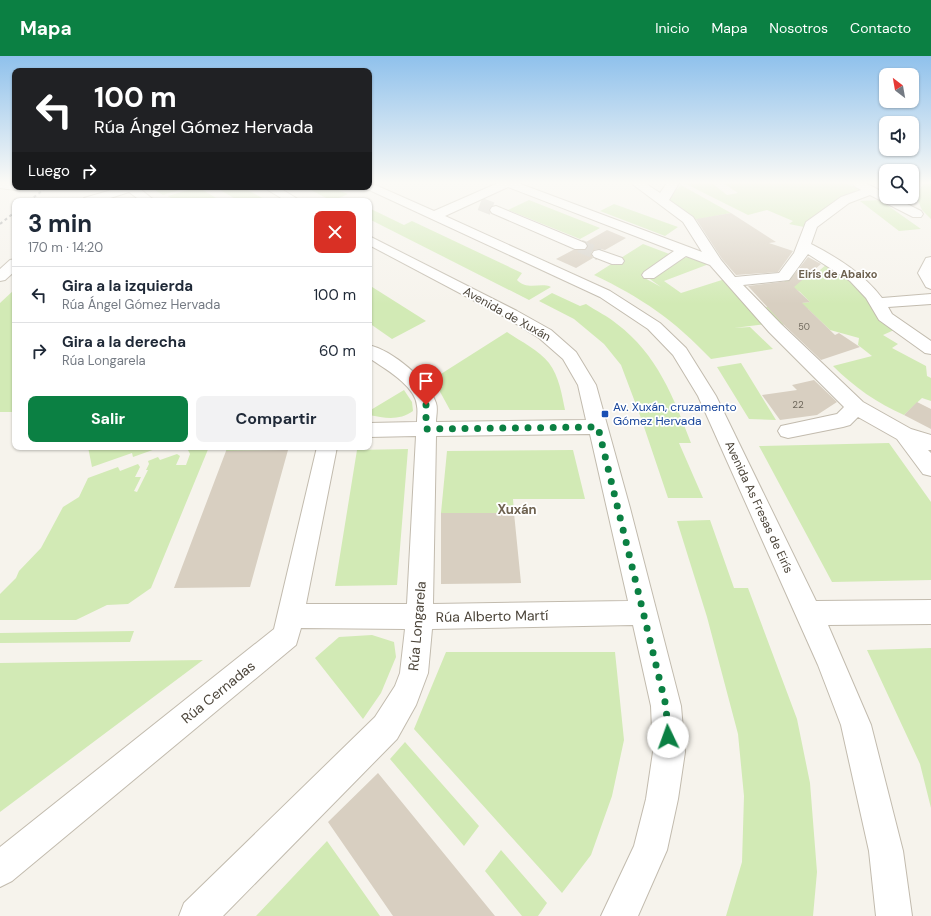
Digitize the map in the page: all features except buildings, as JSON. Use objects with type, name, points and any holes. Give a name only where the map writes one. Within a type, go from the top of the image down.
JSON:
[{"type":"street","name":"Avenida As Fresas de Eirís","points":[[450,223],[605,294],[639,315],[669,340],[680,352],[707,396],[809,613],[856,725],[886,850],[894,916]]},
{"type":"street","points":[[527,223],[580,246]]},
{"type":"street","points":[[611,223],[715,262]]},
{"type":"street","points":[[690,223],[715,262],[732,282],[775,328],[856,407],[904,434],[931,443]]},
{"type":"street","points":[[732,282],[784,277],[801,254],[811,225],[814,223]]},
{"type":"street","points":[[668,245],[686,244],[699,237]]},
{"type":"street","name":"Avenida de Xuxán","points":[[372,242],[524,321],[555,341],[570,356],[587,385],[666,706],[669,752],[662,799],[650,850],[619,916]]},
{"type":"street","points":[[804,246],[837,265],[858,280],[869,290],[885,317],[931,349]]},
{"type":"street","points":[[649,275],[683,251]]},
{"type":"street","points":[[599,254],[617,261]]},
{"type":"street","points":[[931,261],[925,273],[931,284]]},
{"type":"street","points":[[0,277],[12,266]]},
{"type":"street","points":[[878,305],[887,302],[931,299]]},
{"type":"street","name":"Rúa Longarela","points":[[197,916],[386,728],[406,695],[414,673],[420,617],[426,405],[423,394],[406,375],[372,352]]},
{"type":"street","points":[[788,431],[843,420],[856,407]]},
{"type":"street","points":[[372,430],[598,427]]},
{"type":"street","points":[[904,434],[931,468]]},
{"type":"street","name":"Rúa Cernadas","points":[[0,869],[286,636],[326,450]]},
{"type":"street","points":[[809,613],[931,612]]},
{"type":"street","name":"Rúa Alberto Martí","points":[[291,616],[420,617],[644,613]]},
{"type":"green space","points":[[377,223],[400,223],[404,225],[408,223],[417,223],[522,273],[517,280],[525,285],[543,285],[551,287],[529,300]]},
{"type":"green space","points":[[541,223],[588,223],[600,228],[580,239]]},
{"type":"green space","points":[[632,223],[667,223],[678,227],[665,236]]},
{"type":"green space","points":[[790,223],[809,223],[804,227],[789,224]]},
{"type":"green space","points":[[889,223],[913,223],[921,229],[899,231]]},
{"type":"green space","points":[[643,244],[672,255],[641,276],[661,287],[647,277],[679,259],[688,257],[709,264],[664,281],[681,293],[725,279],[767,324],[734,328],[750,327],[773,349],[711,359],[684,333],[657,311],[627,292],[594,275]]},
{"type":"green space","points":[[827,264],[863,289],[894,330],[883,335],[898,344],[892,348],[926,366],[927,376],[931,378],[931,401],[922,398],[904,415],[875,400],[849,381],[833,366],[872,356],[858,345],[859,338],[830,330],[808,309],[803,321],[781,325],[766,307],[810,302],[800,292],[784,282],[793,274],[803,278],[820,270]]},
{"type":"green space","points":[[372,287],[426,321],[392,339],[372,325]]},
{"type":"green space","points":[[12,292],[12,412],[0,412],[0,303]]},
{"type":"green space","points":[[552,293],[580,306],[586,304],[610,318],[631,336],[654,363],[671,393],[691,443],[679,443],[703,498],[668,498],[621,365],[604,344],[574,319],[539,301]]},
{"type":"green space","points":[[507,332],[535,350],[549,363],[558,380],[565,410],[450,410],[433,379]]},
{"type":"green space","points":[[741,363],[776,420],[749,419],[717,367]]},
{"type":"green space","points":[[404,390],[412,402],[413,411],[402,416],[386,418],[372,416],[372,409]]},
{"type":"green space","points":[[889,443],[931,502],[931,580],[832,582],[759,446]]},
{"type":"green space","points":[[408,449],[397,585],[335,586],[357,450]]},
{"type":"green space","points":[[89,450],[153,450],[133,457],[132,453],[92,467]]},
{"type":"green space","points":[[188,450],[208,450],[151,588],[128,604],[107,605],[76,620],[0,620],[0,594],[16,578],[19,571],[41,548],[63,507],[79,497],[88,478],[118,467],[120,471],[138,464],[140,467],[135,477],[141,477],[134,491],[137,492],[148,470],[146,470],[149,464],[148,461],[158,457],[160,460],[177,454],[180,456],[176,465],[186,465],[190,454]]},
{"type":"green space","points":[[226,450],[288,450],[226,451]]},
{"type":"green space","points":[[573,450],[585,499],[513,499],[514,513],[441,513],[447,451]]},
{"type":"green space","points":[[710,520],[734,588],[748,588],[797,719],[810,783],[817,872],[813,916],[726,916],[742,862],[744,796],[738,734],[707,617],[677,521]]},
{"type":"green space","points":[[134,631],[130,642],[0,643],[0,633]]},
{"type":"green space","points":[[372,635],[394,642],[396,657],[381,693],[363,719],[315,658],[339,637]]},
{"type":"green space","points":[[931,648],[931,808],[920,764],[867,650]]},
{"type":"green space","points":[[446,652],[615,652],[624,740],[612,796],[591,855],[562,893],[414,729]]},
{"type":"green space","points":[[203,660],[0,812],[0,663]]},
{"type":"green space","points":[[405,742],[479,826],[464,846],[390,759]]},
{"type":"green space","points":[[327,841],[380,916],[256,916]]},
{"type":"green space","points":[[501,850],[547,903],[538,916],[522,916],[485,871]]},
{"type":"tunnel","points":[[580,246],[599,254]]},
{"type":"place","name":"Av. Xuxán, cruzamento Gómez Hervada","points":[[605,414]]},
{"type":"district","name":"Eirís de Abaixo","points":[[838,274]]},
{"type":"district","name":"Xuxán","points":[[517,509]]},
{"type":"route","points":[[426,405],[426,429],[598,427],[619,508],[666,706],[668,737]]}]
